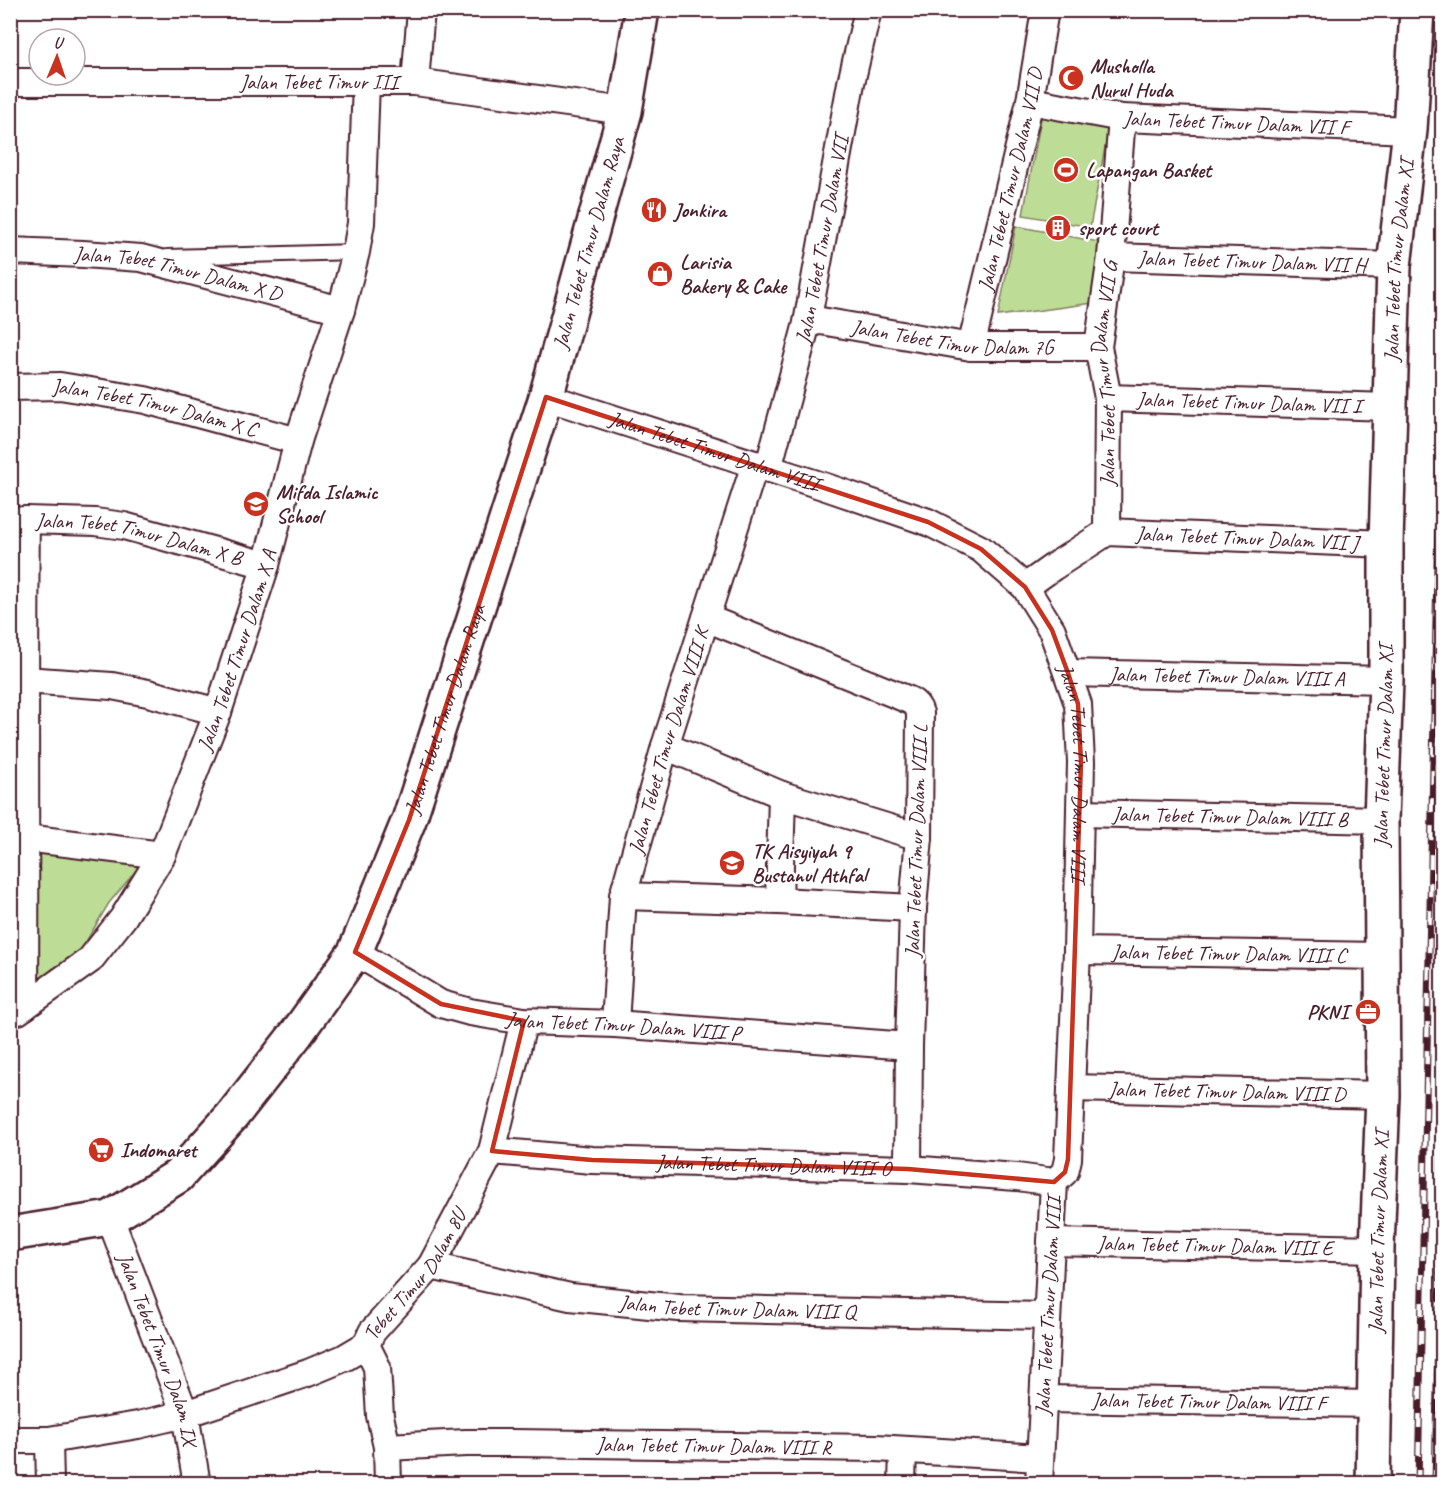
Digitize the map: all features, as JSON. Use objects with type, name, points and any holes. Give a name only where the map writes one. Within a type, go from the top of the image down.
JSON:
[{"type":"street","points":[[415,82],[421,10]]},
{"type":"street","name":"Jalan Tebet Timur Dalam Raya","points":[[10,1234],[110,1218],[178,1176],[232,1116],[297,1033],[355,952],[409,820],[546,397],[625,111],[642,10]]},
{"type":"street","name":"Jalan Tebet Timur Dalam VII","points":[[761,466],[807,322],[851,83],[868,10]]},
{"type":"street","name":"Jalan Tebet Timur Dalam VII D","points":[[971,347],[1030,101],[1045,10]]},
{"type":"street","name":"Jalan Tebet Timur Dalam XI","points":[[1373,1484],[1377,1249],[1383,1095],[1381,820],[1394,266],[1410,130],[1417,10]]},
{"type":"street","name":"Jalan Tebet Timur III","points":[[10,82],[415,82],[625,111]]},
{"type":"street","name":"Jalan Tebet Timur Dalam X A","points":[[18,1010],[90,960],[123,918],[162,855],[218,712],[266,565],[298,441],[341,310],[356,252],[361,224],[366,82]]},
{"type":"street","name":"Jalan Tebet Timur Dalam VII F","points":[[1030,101],[1122,118],[1410,130]]},
{"type":"street","name":"Jalan Tebet Timur Dalam VII G","points":[[1107,532],[1108,398],[1098,346],[1111,256],[1122,118]]},
{"type":"street","name":"Jalan Tebet Timur Dalam X D","points":[[10,251],[141,258],[341,310]]},
{"type":"street","name":"Jalan Tebet Timur Dalam VII H","points":[[1111,256],[1394,266]]},
{"type":"street","name":"Jalan Tebet Timur Dalam 7G","points":[[807,322],[821,321],[971,347],[1098,346]]},
{"type":"street","name":"Jalan Tebet Timur Dalam X C","points":[[10,387],[60,386],[146,400],[298,441]]},
{"type":"street","name":"Jalan Tebet Timur Dalam VIII","points":[[546,397],[928,522],[981,549],[1025,587],[1052,630],[1078,704],[1081,762],[1077,951],[1068,1159],[1065,1172],[1054,1182],[1039,1484]]},
{"type":"street","name":"Jalan Tebet Timur Dalam VII I","points":[[1108,398],[1390,407]]},
{"type":"street","name":"Jalan Tebet Timur Dalam VIII K","points":[[615,1024],[623,896],[665,746],[706,618],[761,466]]},
{"type":"street","points":[[18,521],[24,680],[26,838],[18,1010]]},
{"type":"street","name":"Jalan Tebet Timur Dalam X B","points":[[18,521],[95,522],[124,526],[266,565]]},
{"type":"street","points":[[1025,587],[1107,532]]},
{"type":"street","name":"Jalan Tebet Timur Dalam VII J","points":[[1107,532],[1386,544]]},
{"type":"street","name":"Jalan Tebet Timur Dalam VIII L","points":[[706,618],[909,700],[916,704],[920,713],[919,837],[913,908],[908,1170]]},
{"type":"street","name":"Jalan Tebet Timur Dalam VIII A","points":[[1068,673],[1386,680]]},
{"type":"street","points":[[24,680],[112,686],[218,712]]},
{"type":"street","points":[[665,746],[782,795],[919,837]]},
{"type":"street","points":[[779,901],[782,795]]},
{"type":"street","name":"Jalan Tebet Timur Dalam VIII B","points":[[1080,813],[1381,820]]},
{"type":"street","points":[[26,838],[162,855]]},
{"type":"street","points":[[623,896],[913,908]]},
{"type":"street","name":"Jalan Tebet Timur Dalam VIII C","points":[[1077,951],[1381,956]]},
{"type":"street","name":"Jalan Tebet Timur Dalam VIII P","points":[[355,952],[441,1004],[470,1012],[524,1021],[615,1024],[909,1046]]},
{"type":"street","name":"Tebet Timur Dalam 8U","points":[[10,1440],[49,1440],[138,1425],[185,1414],[308,1373],[344,1358],[366,1345],[372,1332],[431,1266],[492,1151],[524,1021]]},
{"type":"street","name":"Jalan Tebet Timur Dalam VIII D","points":[[1071,1088],[1383,1095]]},
{"type":"street","name":"Jalan Tebet Timur Dalam VIII O","points":[[492,1151],[592,1160],[908,1170],[1054,1182]]},
{"type":"street","name":"Jalan Tebet Timur Dalam IX","points":[[110,1218],[185,1414],[197,1484]]},
{"type":"street","name":"Jalan Tebet Timur Dalam VIII E","points":[[1052,1242],[1377,1249]]},
{"type":"street","name":"Jalan Tebet Timur Dalam VIII Q","points":[[431,1266],[570,1297],[679,1308],[1047,1316]]},
{"type":"street","points":[[366,1345],[377,1367],[380,1416],[387,1448],[388,1484]]},
{"type":"street","name":"Jalan Tebet Timur Dalam VIII F","points":[[1043,1399],[1375,1404]]},
{"type":"street","points":[[49,1440],[50,1484]]},
{"type":"street","name":"Jalan Tebet Timur Dalam VIII R","points":[[387,1448],[466,1443],[876,1448],[1040,1458]]},
{"type":"street","points":[[902,1484],[903,1450]]},
{"type":"lane","points":[[141,258],[356,252]]},
{"type":"highlighted area","points":[[546,397],[928,522],[981,549],[1025,587],[1052,630],[1078,704],[1081,762],[1068,1159],[1065,1172],[1054,1182],[908,1169],[592,1160],[492,1151],[524,1021],[441,1004],[355,952],[409,820]]},
{"type":"green space","name":"Lapangan Basket","points":[[1042,113],[1109,126],[1090,227],[1023,215]]},
{"type":"green space","points":[[1016,226],[1099,242],[1093,303],[998,316]]},
{"type":"green space","points":[[35,848],[145,860],[109,903],[78,955],[52,969],[36,988]]},
{"type":"railway","points":[[1418,1484],[1442,331]]},
{"type":"railway","points":[[1435,1484],[1442,1157]]},
{"type":"place","name":"Musholla Nurul Huda","points":[[1071,78]]},
{"type":"place","name":"Lapangan Basket","points":[[1066,170]]},
{"type":"place","name":"Jonkira","points":[[654,210]]},
{"type":"place","name":"sport court","points":[[1058,228]]},
{"type":"place","name":"Larisia Bakery & Cake","points":[[660,274]]},
{"type":"place","name":"Mifda Islamic School","points":[[256,504]]},
{"type":"place","name":"TK Aisyiyah 9 Bustanul Athfal","points":[[732,863]]},
{"type":"place","name":"PKNI","points":[[1368,1012]]},
{"type":"place","name":"Indomaret","points":[[101,1150]]}]
